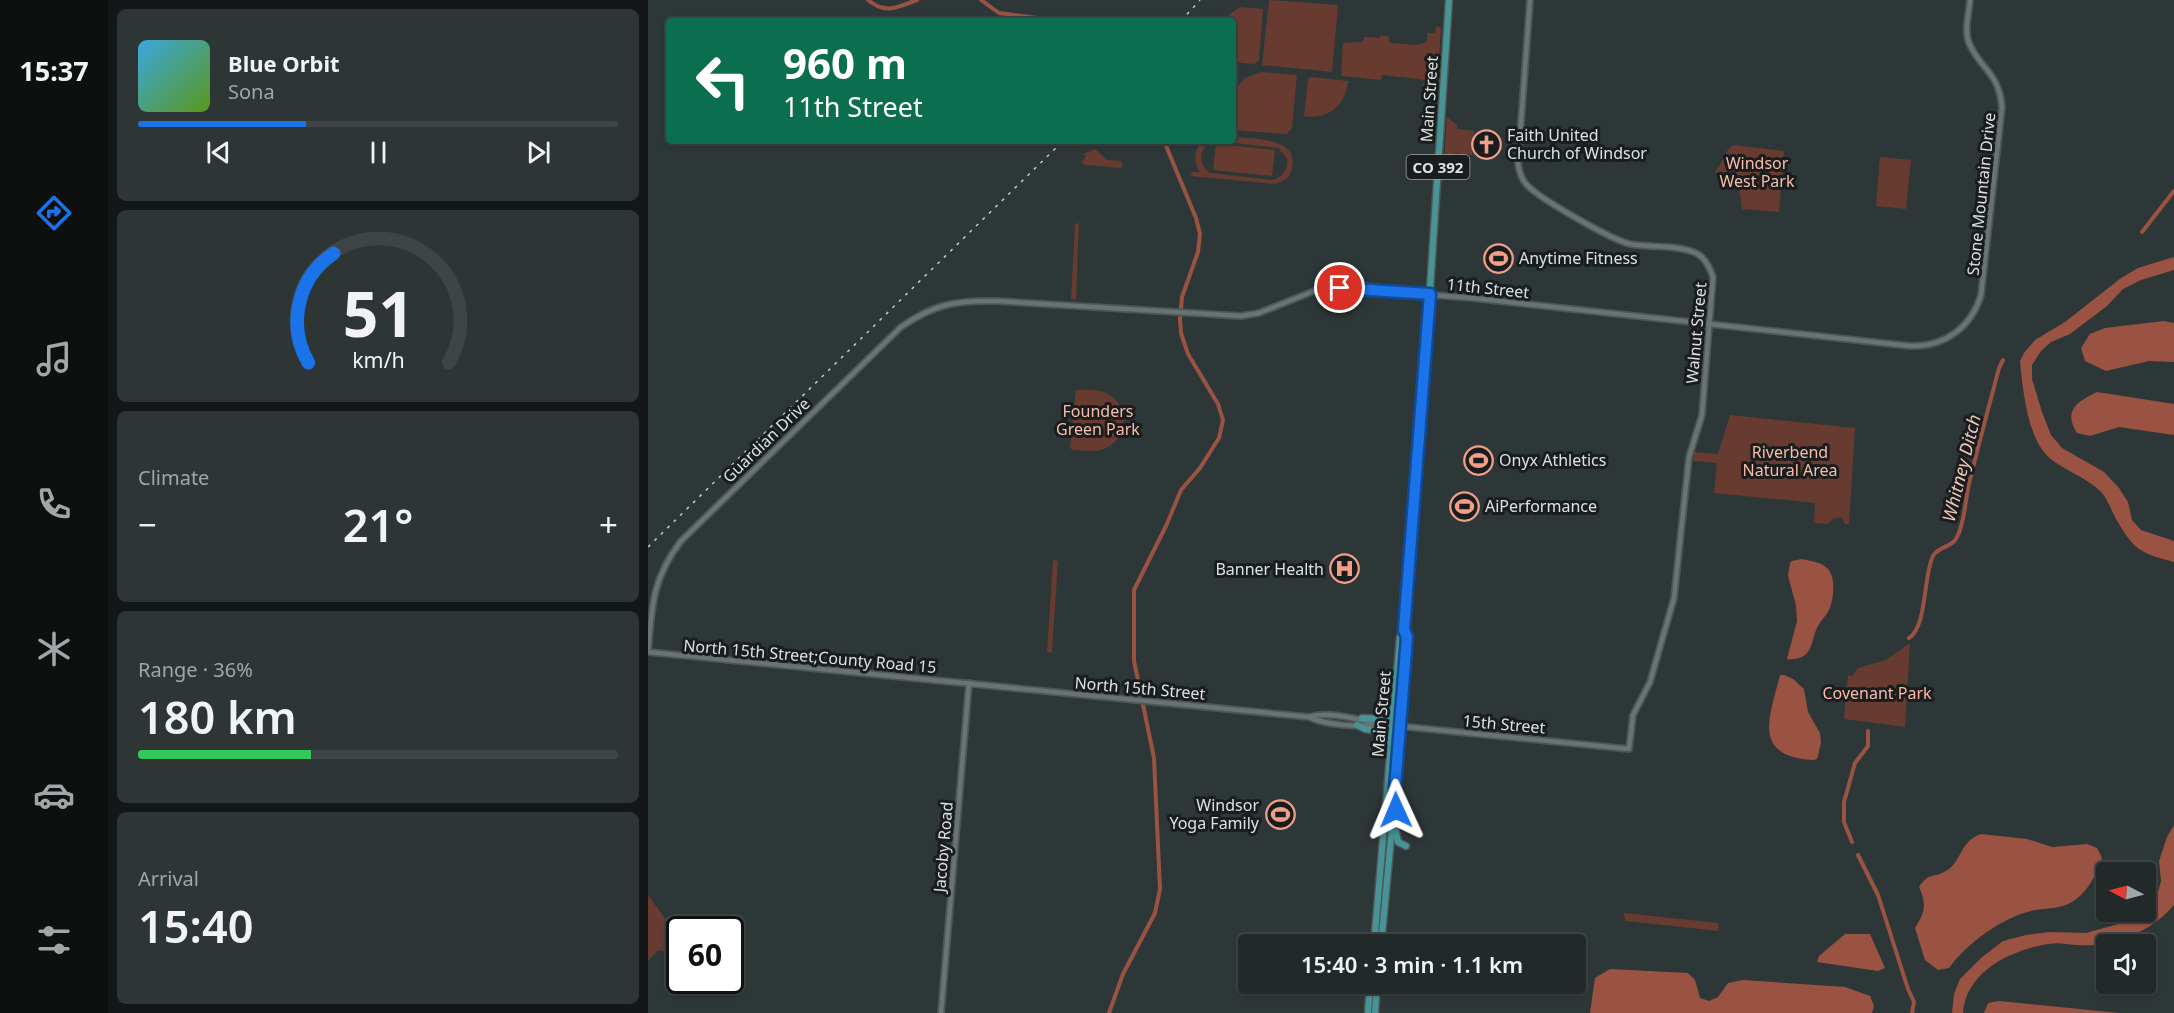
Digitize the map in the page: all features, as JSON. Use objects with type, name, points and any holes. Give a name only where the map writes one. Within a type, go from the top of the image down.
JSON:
[{"type":"main road","name":"Main Street","points":[[1391,801],[1390,771],[1398,726],[1397,678],[1400,637],[1404,630],[1430,294],[1449,0]]},
{"type":"main road","name":"Main Street","points":[[1391,801],[1407,637],[1404,630]]},
{"type":"main road","points":[[1362,718],[1384,719],[1391,715],[1397,678]]},
{"type":"main road","points":[[1358,725],[1365,729],[1381,730],[1388,734],[1390,771]]},
{"type":"main road","points":[[1379,927],[1387,878],[1387,841],[1391,801]]},
{"type":"main road","points":[[1391,801],[1396,810],[1396,836],[1398,842],[1406,846]]},
{"type":"main road","points":[[1379,934],[1379,890],[1387,844]]},
{"type":"main road","points":[[1368,1013],[1369,994]]},
{"type":"main road","points":[[1375,1013],[1376,994]]},
{"type":"street","name":"Walnut Street","points":[[1530,0],[1518,163],[1522,179],[1539,195],[1621,241],[1700,255],[1708,265],[1713,277],[1702,415],[1689,455],[1674,598],[1650,682],[1633,715],[1629,749]]},
{"type":"street","name":"Stone Mountain Drive","points":[[1899,345],[1925,345],[1951,336],[1963,327],[1973,314],[1983,289],[2002,107],[1996,81],[1972,49],[1968,39],[1970,0]]},
{"type":"street","name":"11th Street","points":[[969,300],[1246,316],[1314,291],[1331,288],[1430,294],[1899,345]]},
{"type":"street","name":"Guardian Drive","points":[[648,652],[656,584],[664,566],[681,541],[901,327],[926,312],[969,300]]},
{"type":"street","name":"North 15th Street;County Road 15","points":[[648,652],[969,683]]},
{"type":"street","name":"North 15th Street","points":[[969,683],[1309,717],[1316,721],[1332,719]]},
{"type":"street","name":"Jacoby Road","points":[[941,1013],[969,683]]},
{"type":"street","name":"15th Street","points":[[1332,719],[1362,718],[1376,723],[1398,726],[1629,749]]},
{"type":"street","name":"15th Street","points":[[1332,719],[1358,725],[1370,726],[1376,723]]},
{"type":"green space","points":[[1269,0],[1338,5],[1332,72],[1262,65]]},
{"type":"green space","points":[[1240,7],[1263,9],[1259,60],[1255,64],[1236,62],[1236,18],[1224,18]]},
{"type":"green space","points":[[1436,26],[1441,28],[1437,86],[1422,85],[1426,80],[1382,75],[1381,80],[1341,76],[1343,43],[1363,42],[1364,37],[1380,38],[1380,35],[1389,36],[1389,43],[1416,45],[1427,42],[1427,33],[1435,33]]},
{"type":"green space","points":[[1262,72],[1297,75],[1292,128],[1287,134],[1236,130],[1236,88],[1245,78]]},
{"type":"green space","points":[[1311,77],[1348,81],[1347,90],[1340,104],[1321,116],[1304,116],[1308,79]]},
{"type":"green space","points":[[1447,117],[1457,125],[1457,129],[1474,131],[1472,155],[1455,153],[1454,157],[1444,162]]},
{"type":"green space","points":[[1236,137],[1274,142],[1290,152],[1293,160],[1289,176],[1274,184],[1191,176],[1192,172],[1200,172],[1195,157],[1200,144],[1209,144],[1203,150],[1201,159],[1210,173],[1272,180],[1279,177],[1287,166],[1287,158],[1278,148],[1236,143]]},
{"type":"green space","points":[[1216,144],[1275,150],[1272,176],[1213,170]]},
{"type":"green space","name":"Windsor West Park","points":[[1733,145],[1784,151],[1779,212],[1742,209],[1739,187],[1726,187],[1715,171]]},
{"type":"green space","points":[[1095,149],[1107,160],[1121,161],[1123,164],[1121,168],[1082,163],[1086,156],[1083,154]]},
{"type":"green space","points":[[1880,157],[1911,160],[1906,209],[1876,206]]},
{"type":"green space","points":[[1079,223],[1076,299],[1071,300],[1075,224]]},
{"type":"green space","name":"Founders Green Park","points":[[1076,390],[1104,392],[1116,400],[1121,407],[1123,424],[1121,433],[1110,446],[1094,451],[1070,448]]},
{"type":"green space","name":"Riverbend Natural Area","points":[[1730,415],[1855,428],[1849,524],[1845,524],[1842,518],[1834,519],[1828,524],[1814,523],[1815,503],[1714,493],[1717,463],[1693,461],[1694,452],[1718,454]]},
{"type":"green space","points":[[1053,560],[1058,561],[1052,653],[1047,652]]},
{"type":"green space","name":"Covenant Park","points":[[1910,643],[1905,727],[1844,719],[1848,675],[1852,676],[1858,668],[1886,660]]},
{"type":"green space","points":[[648,895],[666,920],[666,951],[658,950],[648,961]]},
{"type":"green space","points":[[1623,913],[1719,923],[1718,931],[1626,921]]},
{"type":"shaded area","points":[[2174,257],[2174,270],[2141,280],[2123,289],[2107,306],[2070,334],[2051,342],[2041,351],[2032,365],[2032,379],[2051,435],[2062,448],[2104,472],[2128,502],[2132,520],[2141,530],[2174,541],[2174,562],[2153,556],[2132,543],[2102,493],[2091,483],[2052,460],[2044,451],[2037,441],[2028,414],[2020,361],[2035,340],[2065,322],[2121,278],[2138,268]]},
{"type":"shaded area","points":[[2164,321],[2174,323],[2174,362],[2149,361],[2106,371],[2085,361],[2081,348],[2090,334],[2105,328]]},
{"type":"shaded area","points":[[2097,392],[2174,404],[2174,435],[2119,427],[2090,436],[2077,433],[2071,418],[2074,408],[2083,399]]},
{"type":"shaded area","points":[[1802,559],[1819,563],[1828,569],[1833,583],[1833,595],[1829,610],[1816,629],[1808,652],[1798,658],[1787,659],[1797,621],[1796,605],[1788,576],[1790,563]]},
{"type":"shaded area","points":[[1780,675],[1793,679],[1804,689],[1808,712],[1820,733],[1821,743],[1817,759],[1794,757],[1781,751],[1773,743],[1770,720]]},
{"type":"shaded area","points":[[2174,825],[2174,905],[2156,922],[2156,895],[2161,881],[2159,861],[2167,837]]},
{"type":"shaded area","points":[[1981,834],[2027,839],[2052,847],[2087,844],[2097,848],[2102,858],[2101,862],[2096,862],[2096,873],[2092,881],[2075,900],[2061,907],[2023,913],[1999,924],[1976,940],[1949,968],[1938,970],[1925,960],[1915,928],[1924,908],[1919,887],[1929,877],[1951,867],[1974,837]]},
{"type":"shaded area","points":[[2125,922],[2155,922],[2134,934],[2096,934],[2096,944],[2052,943],[2006,957],[1981,974],[1972,985],[1963,1013],[1952,1013],[1954,994],[1960,979],[1981,958],[2003,941],[2050,932],[2086,933]]},
{"type":"shaded area","points":[[1845,934],[1870,934],[1885,968],[1878,971],[1817,962],[1819,956]]},
{"type":"shaded area","points":[[1610,969],[1688,973],[1695,980],[1700,998],[1709,1001],[1718,997],[1728,983],[1743,980],[1845,987],[1870,996],[1874,1006],[1872,1013],[1590,1013],[1595,978]]},
{"type":"shaded area","points":[[1999,1001],[2119,1013],[1984,1013],[1988,1003]]},
{"type":"waterway","points":[[868,0],[874,5],[886,8],[898,7],[917,0]]},
{"type":"waterway","points":[[981,0],[999,13],[1037,18]]},
{"type":"waterway","points":[[1109,1013],[1123,974],[1155,913],[1160,889],[1154,758],[1134,661],[1134,590],[1181,490],[1200,468],[1219,438],[1223,420],[1218,404],[1188,354],[1181,333],[1182,297],[1198,252],[1200,234],[1196,218],[1165,144]]},
{"type":"waterway","name":"Whitney Ditch","points":[[2142,232],[2174,191]]},
{"type":"waterway","name":"Whitney Ditch","points":[[1909,638],[1919,624],[1933,556],[1938,550],[1955,541],[1960,531],[1976,455],[2003,360]]},
{"type":"waterway","name":"Whitney Ditch","points":[[1852,842],[1844,822],[1844,802],[1855,763],[1868,746],[1868,731]]},
{"type":"waterway","name":"Whitney Ditch","points":[[1858,855],[1878,895],[1914,1002],[1912,1013]]},
{"type":"railway","points":[[1184,18],[1200,0]]},
{"type":"railway","points":[[648,547],[1060,144]]},
{"type":"place","name":"Faith United Church of Windsor","points":[[1486,144]]},
{"type":"place","name":"Anytime Fitness","points":[[1498,258]]},
{"type":"place","name":"Onyx Athletics","points":[[1478,460]]},
{"type":"place","name":"AiPerformance","points":[[1464,506]]},
{"type":"place","name":"Banner Health","points":[[1345,569]]},
{"type":"place","name":"Windsor Yoga Family","points":[[1280,814]]},
{"type":"route","points":[[1340,288],[1430,294],[1404,630],[1407,637],[1394,801],[1396,810]]}]
